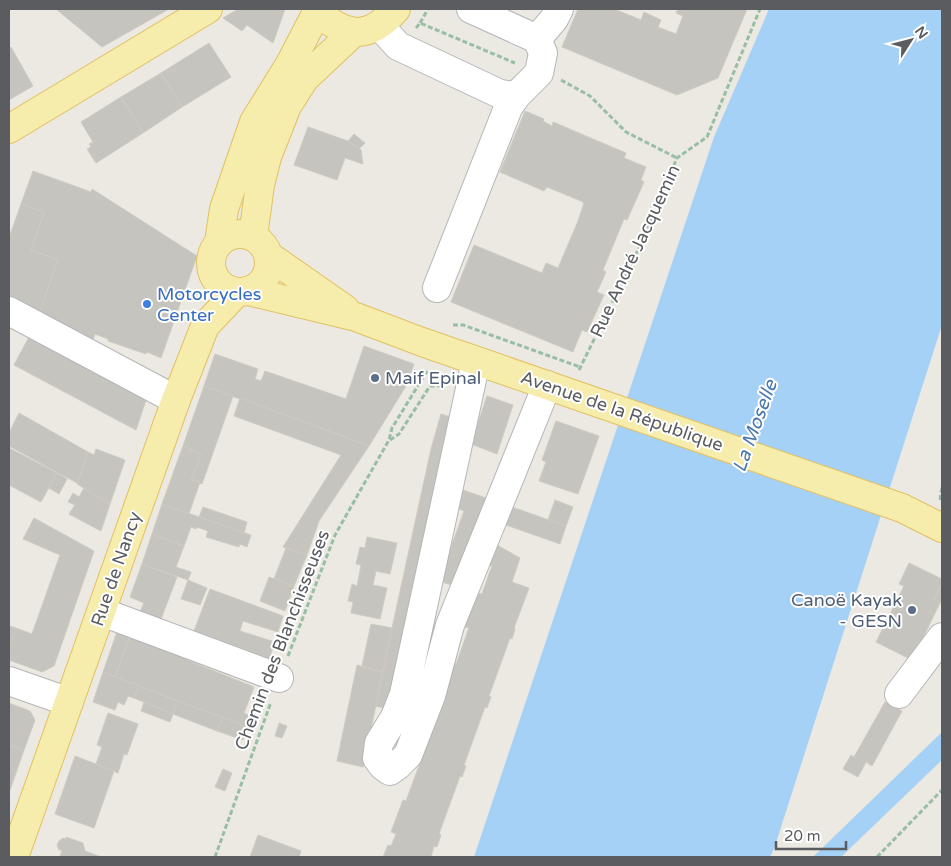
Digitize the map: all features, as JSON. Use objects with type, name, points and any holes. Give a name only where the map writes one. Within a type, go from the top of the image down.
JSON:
[{"type":"main road","points":[[9,129],[208,9]]},
{"type":"main road","points":[[219,242],[224,209],[254,122],[290,64],[316,11],[334,26],[353,32],[368,30],[387,17]]},
{"type":"main road","points":[[261,246],[244,234],[235,234],[219,242],[211,259],[211,268],[220,285],[228,290],[243,292],[257,288],[268,274],[269,265],[261,246],[260,185],[267,156],[287,106],[305,78],[353,32]]},
{"type":"main road","name":"Avenue de la République","points":[[261,246],[356,317],[440,359],[476,361],[902,508],[941,516]]},
{"type":"main road","name":"Avenue de la République","points":[[243,292],[356,317]]},
{"type":"main road","name":"Rue de Nancy","points":[[14,857],[176,400],[205,326],[243,292]]},
{"type":"street","points":[[437,288],[508,108],[516,96],[540,73],[543,53],[537,39],[470,9]]},
{"type":"street","points":[[537,39],[554,19],[559,9]]},
{"type":"street","points":[[387,17],[398,46],[500,94],[516,96]]},
{"type":"street","points":[[9,311],[176,400]]},
{"type":"street","points":[[476,361],[404,694],[395,717],[379,743],[377,758],[390,771],[408,755],[431,696],[450,625],[547,385]]},
{"type":"street","points":[[102,612],[279,678]]},
{"type":"street","points":[[899,694],[942,637]]},
{"type":"street","points":[[9,681],[69,702]]},
{"type":"path","points":[[420,24],[428,9]]},
{"type":"path","name":"Rue André Jacquemin","points":[[446,324],[463,325],[580,366],[642,244],[677,158],[707,137],[760,9]]},
{"type":"path","name":"Chemin des Blanchisseuses","points":[[389,440],[399,434],[430,386],[441,386],[440,359]]},
{"type":"path","name":"Chemin des Blanchisseuses","points":[[215,857],[279,678],[335,535],[389,440],[392,428],[440,359]]},
{"type":"path","points":[[941,516],[942,487]]},
{"type":"path","points":[[876,857],[942,790]]},
{"type":"water","name":"La Moselle","points":[[769,9],[942,9],[942,325],[774,849],[770,857],[474,857],[714,137]]},
{"type":"water","points":[[942,732],[942,760],[841,857],[813,857]]},
{"type":"building","points":[[56,9],[169,9],[102,47]]},
{"type":"building","points":[[238,9],[285,9],[273,43],[247,25],[242,31],[223,18]]},
{"type":"building","points":[[578,9],[614,9],[641,20],[644,12],[661,20],[658,27],[676,34],[683,16],[676,13],[678,9],[747,9],[718,78],[677,95],[562,47]]},
{"type":"building","points":[[209,43],[231,77],[182,107],[161,73]]},
{"type":"building","points":[[11,47],[33,86],[9,100],[9,48]]},
{"type":"building","points":[[161,73],[182,107],[143,133],[121,97]]},
{"type":"building","points":[[121,97],[143,133],[96,163],[87,149],[91,147],[89,144],[93,142],[81,122]]},
{"type":"building","points":[[525,111],[544,119],[543,121],[552,126],[553,122],[626,153],[624,158],[646,167],[641,180],[644,182],[627,220],[624,219],[603,270],[606,272],[597,292],[604,295],[587,332],[582,330],[573,352],[451,302],[474,245],[542,273],[546,263],[558,268],[578,221],[584,203],[581,201],[547,187],[544,191],[500,172]]},
{"type":"building","points":[[308,127],[348,141],[361,150],[363,164],[345,158],[337,180],[294,165]]},
{"type":"building","points":[[354,134],[365,143],[359,149],[348,141]]},
{"type":"building","points":[[33,171],[91,192],[92,189],[197,256],[161,358],[108,341],[108,339],[95,334],[90,348],[39,313],[58,260],[31,250],[44,212],[21,204]]},
{"type":"building","points":[[21,204],[44,212],[31,250],[58,260],[39,313],[9,302],[9,238]]},
{"type":"building","points":[[30,335],[147,397],[136,430],[14,365]]},
{"type":"building","points":[[364,346],[414,364],[406,386],[369,446],[204,386],[215,354],[258,369],[255,379],[261,381],[265,371],[346,399]]},
{"type":"building","points":[[204,386],[233,396],[202,484],[191,480],[201,455],[183,446]]},
{"type":"building","points":[[487,396],[513,405],[497,454],[471,444]]},
{"type":"building","points":[[240,398],[369,446],[319,521],[307,555],[283,547],[341,455],[234,416]]},
{"type":"building","points":[[19,413],[88,452],[77,483],[9,446],[9,433]]},
{"type":"building","points":[[441,414],[457,419],[393,710],[375,706],[431,449]]},
{"type":"building","points":[[556,421],[599,436],[578,494],[539,481],[546,462],[542,460]]},
{"type":"building","points":[[183,446],[201,455],[191,480],[200,482],[189,514],[162,504]]},
{"type":"building","points":[[9,448],[57,473],[41,502],[9,485]]},
{"type":"building","points":[[96,449],[125,460],[110,504],[77,484],[88,452],[94,455]]},
{"type":"building","points":[[57,473],[67,479],[59,494],[49,488]]},
{"type":"building","points":[[84,488],[110,504],[101,531],[69,514],[75,505],[68,502],[73,493],[79,497]]},
{"type":"building","points":[[460,489],[489,499],[458,587],[439,581],[464,511],[454,507]]},
{"type":"building","points":[[555,500],[573,507],[566,526],[548,520]]},
{"type":"building","points":[[162,504],[251,535],[247,547],[240,544],[239,547],[206,537],[208,531],[197,527],[196,529],[191,527],[184,546],[152,534]]},
{"type":"building","points":[[203,507],[247,522],[244,533],[199,517]]},
{"type":"building","points":[[512,507],[566,526],[560,544],[506,525]]},
{"type":"building","points":[[34,518],[94,551],[54,666],[42,672],[9,660],[9,648],[16,628],[32,634],[60,555],[23,539]]},
{"type":"building","points":[[152,534],[184,546],[176,567],[191,572],[188,580],[142,564]]},
{"type":"building","points":[[367,537],[397,543],[390,574],[376,571],[373,585],[387,588],[380,619],[351,613],[353,602],[348,601],[352,584],[357,586],[361,565],[356,564],[360,547],[365,548]]},
{"type":"building","points":[[497,545],[520,558],[512,582],[529,588],[514,628],[512,639],[510,638],[489,696],[491,697],[487,708],[485,707],[464,765],[466,766],[462,777],[460,776],[439,834],[441,835],[437,847],[434,846],[431,857],[383,857],[388,845],[391,846],[396,834],[391,832],[403,800],[406,801],[420,763],[416,762],[452,662],[456,664],[469,628],[465,627],[477,593],[482,594],[492,566],[485,564]]},
{"type":"building","points":[[286,548],[307,555],[294,586],[274,579]]},
{"type":"building","points":[[909,563],[942,579],[934,599],[940,603],[912,660],[876,642],[904,586],[899,584]]},
{"type":"building","points":[[142,564],[177,577],[161,619],[157,621],[140,612],[144,603],[130,597]]},
{"type":"building","points":[[269,577],[294,586],[285,611],[260,601]]},
{"type":"building","points":[[188,580],[207,588],[200,605],[181,599]]},
{"type":"building","points":[[941,586],[942,599],[940,603],[934,599]]},
{"type":"building","points":[[210,589],[283,616],[278,632],[243,621],[240,631],[275,642],[269,659],[194,631]]},
{"type":"building","points":[[371,624],[392,628],[383,672],[362,666]]},
{"type":"building","points":[[9,626],[16,628],[9,648]]},
{"type":"building","points":[[132,630],[190,653],[187,660],[254,687],[244,713],[251,716],[247,727],[115,677]]},
{"type":"building","points":[[132,630],[115,677],[103,672],[117,632]]},
{"type":"building","points":[[357,665],[383,672],[363,767],[337,761]]},
{"type":"building","points":[[103,672],[139,686],[134,698],[128,696],[124,705],[118,702],[115,710],[93,702]]},
{"type":"building","points":[[139,686],[178,701],[173,714],[134,698]]},
{"type":"building","points":[[178,701],[222,717],[217,731],[173,714]]},
{"type":"building","points":[[144,702],[173,714],[170,722],[141,711]]},
{"type":"building","points":[[885,702],[902,711],[872,766],[866,762],[858,777],[843,769],[851,755],[854,757]]},
{"type":"building","points":[[9,703],[30,711],[35,720],[24,750],[9,745]]},
{"type":"building","points":[[108,713],[138,724],[127,755],[124,754],[118,773],[96,764],[102,747],[97,745]]},
{"type":"building","points":[[222,717],[247,727],[243,740],[217,731]]},
{"type":"building","points":[[279,723],[287,726],[282,738],[275,736]]},
{"type":"building","points":[[9,745],[24,750],[9,793]]},
{"type":"building","points":[[75,756],[114,771],[94,828],[55,814]]},
{"type":"building","points":[[223,769],[232,773],[225,791],[215,787]]},
{"type":"building","points":[[258,835],[301,851],[299,857],[250,857]]},
{"type":"building","points":[[66,837],[83,843],[85,851],[101,857],[60,857],[62,850],[59,850],[57,845],[59,841],[63,838],[66,839]]},
{"type":"place","name":"Motorcycles Center","points":[[147,304]]},
{"type":"place","name":"Maif Epinal","points":[[375,378]]},
{"type":"place","name":"Canoë Kayak - GESN","points":[[912,610]]}]
